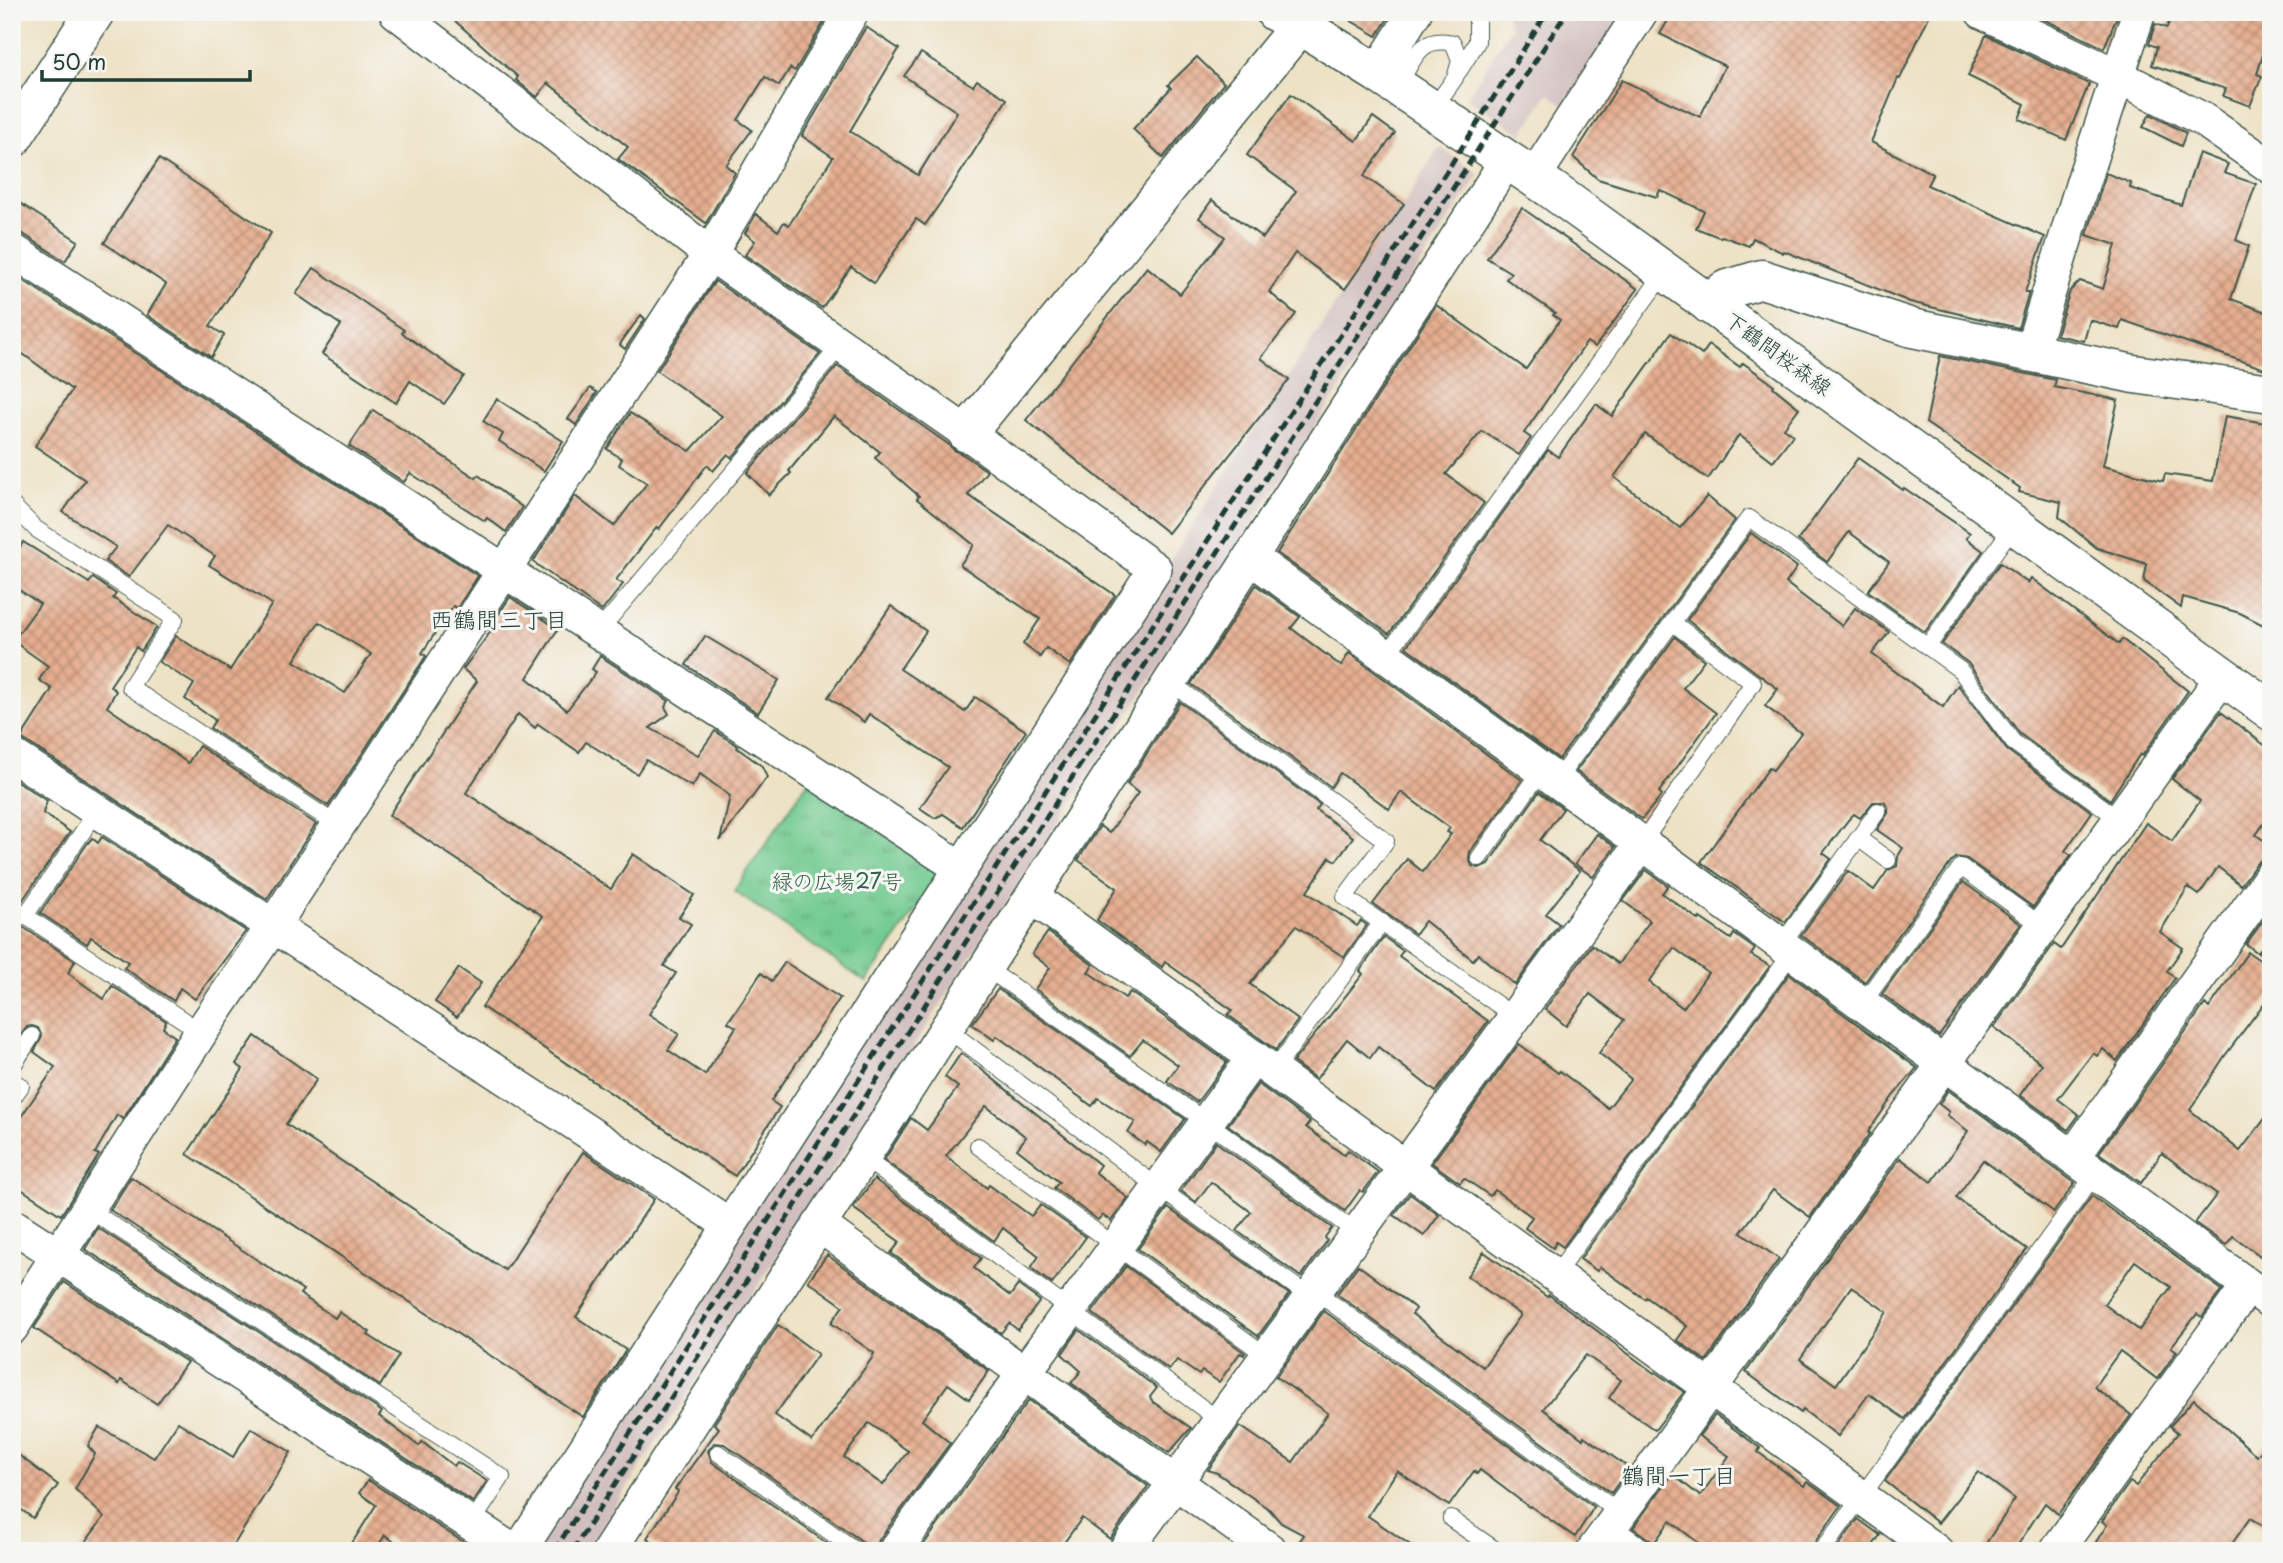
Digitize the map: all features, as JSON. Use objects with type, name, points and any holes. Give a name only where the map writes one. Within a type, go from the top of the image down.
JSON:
[{"type":"street","points":[[12,139],[95,12]]},
{"type":"street","points":[[396,12],[710,254],[967,433],[1155,569],[519,1551]]},
{"type":"street","points":[[12,1326],[710,254],[852,12]]},
{"type":"street","points":[[1387,80],[1415,12]]},
{"type":"street","points":[[609,1551],[1251,557],[1520,169],[1641,12]]},
{"type":"street","points":[[1982,12],[2202,119],[2271,167]]},
{"type":"street","points":[[2031,354],[2139,12]]},
{"type":"street","points":[[967,433],[1294,16]]},
{"type":"street","name":"下鶴間桜森線","points":[[1294,16],[1520,169],[1710,304],[2271,711]]},
{"type":"street","points":[[12,250],[961,868]]},
{"type":"street","points":[[1710,304],[1725,290],[1762,278],[1912,328],[2134,374],[2271,393]]},
{"type":"street","points":[[1251,557],[2260,1294],[2056,1551]]},
{"type":"street","points":[[1608,1530],[2223,676]]},
{"type":"street","points":[[12,755],[730,1225]]},
{"type":"street","points":[[1125,1551],[1642,843]]},
{"type":"street","points":[[2084,1166],[2271,876]]},
{"type":"street","points":[[1032,897],[1936,1551]]},
{"type":"street","points":[[895,1551],[1207,1122],[1264,1064]]},
{"type":"street","points":[[12,1225],[513,1551]]},
{"type":"street","points":[[819,1225],[1271,1551]]},
{"type":"lane","points":[[1433,110],[1477,42],[1477,12]]},
{"type":"lane","points":[[1387,80],[1423,46],[1438,40],[1453,43],[1460,61],[1455,78]]},
{"type":"lane","points":[[1387,656],[1665,272]]},
{"type":"lane","points":[[598,632],[841,345]]},
{"type":"lane","points":[[12,505],[36,530],[175,619],[130,687],[337,825]]},
{"type":"lane","points":[[1479,858],[1673,622],[1749,518],[1960,670],[2013,742],[2119,819]]},
{"type":"lane","points":[[1928,646],[2014,525]]},
{"type":"lane","points":[[1642,843],[1753,683],[1673,622]]},
{"type":"lane","points":[[1169,681],[1386,841],[1345,897],[1515,1017]]},
{"type":"lane","points":[[97,811],[19,912],[201,1032]]},
{"type":"lane","points":[[1555,1275],[1786,949],[1878,811]]},
{"type":"lane","points":[[1858,838],[1888,860]]},
{"type":"lane","points":[[1862,1004],[1961,867],[2042,926]]},
{"type":"lane","points":[[1264,1064],[1382,922]]},
{"type":"lane","points":[[986,968],[1207,1122],[1357,1233]]},
{"type":"lane","points":[[947,1029],[1159,1188],[1313,1294],[1608,1530],[1648,1551]]},
{"type":"lane","points":[[12,1067],[32,1037]]},
{"type":"lane","points":[[12,1081],[21,1086],[12,1099]]},
{"type":"lane","points":[[978,1146],[1267,1356]]},
{"type":"lane","points":[[864,1158],[1220,1421]]},
{"type":"lane","points":[[1822,1551],[2084,1166]]},
{"type":"lane","points":[[88,1209],[502,1477],[471,1524]]},
{"type":"lane","points":[[718,1453],[857,1551]]},
{"type":"lane","points":[[1451,1519],[1497,1551]]},
{"type":"shaded area","points":[[1505,12],[1626,12],[1565,106],[1548,93],[1522,134],[1467,98],[1511,27]]},
{"type":"shaded area","points":[[1439,147],[1479,174],[586,1551],[532,1551],[1345,289],[1404,204]]},
{"type":"green space","name":"緑の広場27号","points":[[808,782],[941,873],[866,982],[734,891]]},
{"type":"building","points":[[445,12],[830,12],[795,71],[790,68],[779,86],[765,77],[738,120],[752,130],[726,165],[735,173],[706,223],[618,159],[628,147],[548,83],[537,97]]},
{"type":"building","points":[[1336,12],[1392,12],[1377,36]]},
{"type":"building","points":[[1673,12],[1931,12],[1900,79],[1898,78],[1871,142],[1933,174],[1927,185],[2045,237],[2025,292],[2029,292],[2018,328],[1910,302],[1784,251],[1783,253],[1753,238],[1749,246],[1722,236],[1721,238],[1696,228],[1704,211],[1660,190],[1657,197],[1598,179],[1573,157],[1622,80],[1700,117],[1725,66],[1660,34]]},
{"type":"building","points":[[2028,12],[2119,12],[2104,48]]},
{"type":"building","points":[[2172,12],[2271,12],[2271,30],[2257,74],[2262,76],[2250,106],[2223,96],[2226,89],[2152,65],[2157,47],[2149,44],[2155,24],[2167,28]]},
{"type":"building","points":[[866,27],[899,49],[850,131],[918,175],[957,112],[904,76],[921,53],[973,86],[977,80],[1007,99],[925,225],[916,219],[874,283],[851,267],[822,308],[745,255],[755,241],[745,233],[756,214],[778,231],[784,222],[789,225],[833,157],[802,136]]},
{"type":"building","points":[[1986,35],[2089,84],[2066,140],[2019,119],[2025,104],[1968,76]]},
{"type":"building","points":[[1197,57],[1224,83],[1163,158],[1133,129],[1171,88],[1168,85]]},
{"type":"building","points":[[1291,94],[1356,141],[1373,117],[1395,133],[1364,176],[1404,204],[1345,289],[1295,253],[1269,292],[1296,314],[1261,358],[1289,380],[1168,533],[1026,420],[1147,267],[1180,294],[1225,237],[1199,218],[1212,200],[1263,238],[1296,191],[1247,155]]},
{"type":"building","points":[[2150,114],[2186,133],[2181,146],[2143,127]]},
{"type":"building","points":[[2199,153],[2228,164],[2224,173],[2256,184],[2236,240],[2249,246],[2231,299],[2271,314],[2271,371],[2122,320],[2119,329],[2090,320],[2084,341],[2056,335],[2070,291],[2080,281],[2103,289],[2116,245],[2087,235],[2106,173],[2131,183],[2130,188],[2181,205]]},
{"type":"building","points":[[159,159],[271,233],[210,326],[224,335],[211,357],[147,315],[166,284],[104,243]]},
{"type":"building","points":[[12,198],[78,241],[65,261],[23,234],[12,231]]},
{"type":"building","points":[[1522,208],[1638,289],[1595,347],[1587,342],[1524,433],[1531,438],[1519,455],[1482,431],[1446,474],[1484,503],[1389,634],[1277,553],[1436,305],[1526,369],[1560,320],[1553,315],[1555,313],[1506,279],[1511,273],[1487,258]]},
{"type":"building","points":[[314,268],[404,330],[402,333],[464,376],[444,404],[410,381],[396,403],[322,354],[341,325],[296,294]]},
{"type":"building","points":[[12,273],[478,576],[457,608],[453,606],[422,653],[426,656],[328,806],[210,728],[215,720],[185,699],[194,684],[159,662],[176,636],[230,670],[272,604],[209,565],[215,556],[168,525],[129,577],[105,561],[116,547],[63,512],[85,480],[35,446],[72,390],[12,346]],"holes":[[[319,622],[371,654],[345,693],[294,661]]]},
{"type":"building","points":[[715,281],[820,354],[732,458],[728,454],[713,471],[707,465],[616,580],[623,584],[602,611],[533,562],[575,496],[614,526],[647,483],[619,465],[622,459],[607,449],[630,413],[690,451],[722,416],[657,371]]},
{"type":"building","points":[[641,315],[645,319],[625,349],[620,345]]},
{"type":"building","points":[[1671,333],[1702,355],[1709,345],[1740,367],[1743,363],[1774,385],[1773,387],[1799,408],[1784,428],[1793,435],[1773,461],[1739,435],[1708,479],[1645,434],[1614,477],[1680,528],[1707,496],[1735,520],[1559,759],[1406,647],[1548,450],[1558,457],[1596,404],[1612,416]]},
{"type":"building","points":[[1940,356],[2056,380],[2054,387],[2118,400],[2103,466],[2163,481],[2165,474],[2213,481],[2225,416],[2271,424],[2271,629],[2240,613],[2183,597],[2181,608],[2144,581],[2147,564],[2097,548],[2059,517],[2061,502],[2019,492],[2020,488],[1926,423]]},
{"type":"building","points":[[837,366],[987,471],[968,495],[1115,595],[1070,665],[1046,648],[1040,657],[1023,644],[1040,619],[960,565],[974,545],[917,499],[919,496],[875,458],[880,452],[834,416],[789,471],[791,473],[769,495],[747,473]]},
{"type":"building","points":[[590,388],[597,392],[576,425],[568,419]]},
{"type":"building","points":[[497,399],[563,441],[544,471],[499,441],[503,434],[483,421]]},
{"type":"building","points":[[373,410],[476,478],[478,475],[522,507],[506,532],[410,473],[404,482],[349,446]]},
{"type":"building","points":[[1858,458],[1970,533],[1966,538],[1983,551],[1925,632],[1868,591],[1889,562],[1849,532],[1827,562],[1798,540]]},
{"type":"building","points":[[1751,533],[1797,567],[1786,583],[1842,626],[1855,608],[1889,632],[1872,654],[1943,707],[1958,685],[2007,750],[2092,812],[2065,851],[2071,855],[2033,907],[1967,859],[1957,857],[1865,982],[1801,935],[1848,871],[1874,890],[1888,870],[1897,866],[1898,856],[1903,848],[1877,830],[1888,813],[1884,802],[1873,802],[1860,818],[1854,814],[1849,819],[1823,853],[1831,859],[1785,922],[1701,862],[1769,768],[1773,770],[1801,733],[1765,706],[1778,689],[1687,620]]},
{"type":"building","points":[[12,541],[20,547],[23,542],[89,583],[93,578],[116,594],[113,598],[157,627],[141,651],[136,647],[110,686],[116,691],[107,707],[188,763],[199,746],[316,824],[267,899],[21,738],[52,689],[39,680],[48,666],[13,641],[40,604],[12,585]]},
{"type":"building","points":[[2000,563],[2028,583],[2031,578],[2119,644],[2122,639],[2188,691],[2142,756],[2140,754],[2110,800],[2020,734],[1968,663],[1942,644]]},
{"type":"building","points":[[1256,585],[1300,617],[1291,628],[1341,666],[1349,653],[1522,780],[1470,852],[1472,866],[1479,868],[1488,864],[1539,792],[1563,809],[1540,840],[1580,871],[1546,914],[1559,924],[1515,985],[1478,954],[1473,960],[1425,921],[1415,934],[1373,904],[1407,859],[1423,872],[1451,834],[1447,832],[1450,828],[1401,792],[1389,809],[1340,773],[1331,787],[1191,684]]},
{"type":"building","points":[[510,597],[558,629],[527,678],[567,710],[596,672],[592,669],[600,656],[669,701],[665,707],[669,714],[650,728],[698,755],[715,731],[762,766],[767,777],[720,841],[730,796],[700,774],[692,787],[646,760],[637,774],[586,742],[579,752],[538,724],[535,728],[518,714],[466,793],[611,889],[633,854],[694,895],[679,917],[691,924],[664,966],[676,973],[649,1014],[679,1034],[668,1050],[705,1075],[736,1027],[728,1022],[761,973],[772,981],[785,962],[840,998],[771,1101],[780,1107],[735,1176],[482,1007],[543,916],[389,815],[477,681],[463,669],[491,631],[489,629]]},
{"type":"building","points":[[891,606],[926,631],[900,669],[965,712],[975,697],[1026,731],[963,827],[943,814],[935,818],[920,808],[948,767],[869,714],[864,722],[828,697]]},
{"type":"building","points":[[705,636],[779,680],[758,713],[686,665]]},
{"type":"building","points":[[1675,637],[1704,660],[1683,688],[1716,713],[1659,792],[1662,795],[1642,819],[1576,771]]},
{"type":"building","points":[[1180,702],[1320,805],[1316,810],[1353,837],[1336,861],[1330,857],[1307,892],[1357,926],[1361,921],[1367,925],[1344,957],[1296,926],[1250,984],[1298,1020],[1276,1050],[1228,1015],[1232,1010],[1165,962],[1162,967],[1097,920],[1117,888],[1078,860],[1100,826],[1109,833],[1138,793],[1127,784]]},
{"type":"building","points":[[2221,712],[2271,750],[2271,813],[2256,835],[2271,845],[2271,857],[2256,864],[2241,885],[2218,867],[2199,895],[2188,887],[2160,932],[2183,948],[2167,971],[2175,978],[2117,1061],[2103,1049],[2097,1056],[2093,1053],[2058,1099],[2079,1115],[2068,1130],[2020,1095],[2042,1064],[1994,1027],[2054,944],[2061,949],[2146,823],[2172,841],[2200,801],[2172,779]]},
{"type":"building","points":[[12,778],[47,801],[43,813],[70,832],[22,901],[12,897]]},
{"type":"building","points":[[1597,834],[1615,847],[1593,877],[1575,864]]},
{"type":"building","points":[[102,837],[246,931],[195,999],[180,988],[174,1001],[124,968],[128,962],[91,937],[87,944],[40,913],[87,844],[92,838],[98,843]]},
{"type":"building","points":[[1646,870],[1668,886],[1662,893],[1731,939],[1734,934],[1755,949],[1751,955],[1770,966],[1563,1247],[1556,1242],[1553,1248],[1525,1228],[1532,1217],[1495,1190],[1490,1196],[1464,1178],[1460,1183],[1432,1163],[1519,1044],[1608,1108],[1631,1079],[1599,1053],[1624,1020],[1590,994],[1566,1026],[1545,1009],[1592,945],[1618,964],[1650,921],[1623,901]],"holes":[[[1674,948],[1708,973],[1683,1008],[1649,982]]]},
{"type":"building","points":[[1963,882],[2021,924],[1939,1036],[1882,994]]},
{"type":"building","points":[[2271,910],[2271,934],[2258,953],[2246,944]]},
{"type":"building","points":[[12,920],[75,961],[68,973],[104,999],[112,986],[166,1021],[163,1028],[175,1037],[123,1119],[117,1115],[95,1153],[99,1155],[61,1215],[12,1183],[12,1130],[55,1067],[34,1052],[42,1037],[38,1028],[27,1027],[17,1040],[12,1037]]},
{"type":"building","points":[[1048,932],[1093,965],[1088,972],[1125,998],[1130,992],[1227,1062],[1197,1102],[1167,1081],[1178,1065],[1143,1040],[1130,1056],[1035,989],[1050,968],[1032,954]]},
{"type":"building","points":[[1384,937],[1403,951],[1399,956],[1488,1021],[1436,1092],[1378,1047],[1370,1058],[1347,1039],[1316,1079],[1293,1062],[1363,974],[1360,971]]},
{"type":"building","points":[[2248,952],[2271,968],[2271,994],[2224,1057],[2190,1110],[2240,1151],[2271,1111],[2271,1264],[2233,1236],[2226,1245],[2195,1223],[2217,1194],[2162,1153],[2141,1183],[2099,1153],[2205,1004],[2209,1008]]},
{"type":"building","points":[[459,968],[481,983],[457,1017],[435,1002]]},
{"type":"building","points":[[1789,974],[1917,1068],[1893,1096],[1810,1217],[1773,1190],[1741,1232],[1779,1259],[1706,1361],[1677,1340],[1687,1326],[1600,1267],[1597,1271],[1580,1259]]},
{"type":"building","points":[[998,989],[1185,1119],[1161,1152],[1128,1133],[1135,1122],[1098,1098],[1092,1106],[997,1036],[994,1040],[972,1024]]},
{"type":"building","points":[[255,1036],[317,1079],[286,1124],[505,1270],[583,1152],[654,1199],[576,1317],[626,1350],[583,1417],[187,1154],[243,1069],[236,1064]]},
{"type":"building","points":[[961,1053],[1100,1165],[1095,1172],[1128,1198],[1111,1221],[1102,1215],[1098,1220],[1054,1188],[1059,1182],[1017,1149],[1026,1137],[986,1106],[946,1156],[987,1188],[989,1185],[1031,1216],[1041,1205],[1086,1237],[1052,1284],[1031,1268],[1039,1256],[1003,1228],[994,1241],[884,1160],[911,1118],[927,1130],[958,1087],[945,1077]]},
{"type":"building","points":[[1258,1084],[1310,1122],[1306,1127],[1344,1155],[1348,1150],[1378,1172],[1363,1192],[1360,1190],[1345,1211],[1228,1125]]},
{"type":"building","points":[[1948,1090],[2075,1183],[2054,1212],[1983,1160],[1956,1198],[2027,1249],[1905,1419],[1869,1394],[1838,1436],[1803,1410],[1801,1413],[1746,1372],[1900,1158],[1932,1182],[1968,1131],[1947,1115],[1949,1112],[1939,1104]],"holes":[[[1851,1287],[1887,1312],[1836,1385],[1800,1359]]]},
{"type":"building","points":[[1216,1142],[1332,1228],[1325,1237],[1327,1241],[1301,1277],[1237,1231],[1251,1212],[1211,1182],[1196,1202],[1181,1191]]},
{"type":"building","points":[[131,1177],[303,1290],[300,1294],[335,1318],[339,1312],[399,1355],[380,1386],[110,1210]]},
{"type":"building","points":[[874,1179],[981,1258],[974,1268],[1010,1296],[1018,1285],[1040,1301],[1018,1330],[1009,1323],[1001,1333],[891,1253],[900,1242],[853,1208]]},
{"type":"building","points":[[1410,1194],[1439,1215],[1424,1236],[1394,1215]]},
{"type":"building","points":[[2092,1196],[2222,1290],[2202,1317],[2197,1314],[2171,1347],[2177,1351],[2157,1379],[2120,1351],[2094,1387],[2131,1415],[2058,1514],[2045,1503],[2014,1551],[1981,1551],[2015,1499],[1978,1472],[1938,1523],[1885,1481]],"holes":[[[2135,1261],[2171,1287],[2139,1330],[2104,1304]]]},
{"type":"building","points":[[1168,1208],[1289,1294],[1258,1336],[1138,1249]]},
{"type":"building","points":[[98,1228],[378,1409],[382,1412],[379,1416],[419,1446],[422,1442],[454,1466],[457,1462],[487,1481],[473,1502],[85,1249]]},
{"type":"building","points":[[1484,1252],[1684,1392],[1655,1430],[1609,1398],[1621,1380],[1586,1355],[1543,1409],[1583,1439],[1584,1436],[1629,1468],[1611,1493],[1337,1294],[1358,1265],[1416,1309],[1412,1314],[1483,1367],[1521,1315],[1467,1276]]},
{"type":"building","points":[[827,1255],[989,1371],[969,1399],[948,1384],[922,1420],[950,1443],[879,1540],[875,1551],[867,1551],[863,1542],[724,1444],[714,1443],[708,1451],[712,1462],[838,1551],[665,1551],[647,1538],[677,1494],[675,1489],[719,1428],[714,1424],[778,1325],[818,1354],[775,1415],[812,1441],[872,1358],[874,1353],[831,1323],[843,1306],[808,1281]],"holes":[[[869,1423],[908,1451],[883,1485],[844,1457]]]},
{"type":"building","points":[[1126,1266],[1245,1353],[1240,1353],[1219,1382],[1202,1371],[1199,1375],[1177,1360],[1169,1370],[1092,1313]]},
{"type":"building","points":[[64,1282],[187,1362],[157,1404],[121,1380],[119,1384],[34,1328]]},
{"type":"building","points":[[1324,1311],[1594,1507],[1575,1537],[1480,1470],[1477,1474],[1474,1471],[1449,1506],[1397,1471],[1368,1516],[1419,1551],[1292,1551],[1304,1535],[1281,1523],[1270,1510],[1217,1473],[1208,1470],[1240,1426],[1293,1462],[1328,1413],[1276,1377]]},
{"type":"building","points":[[1079,1330],[1157,1388],[1150,1397],[1153,1402],[1191,1428],[1169,1453],[1071,1383],[1081,1371],[1062,1354]]},
{"type":"building","points":[[2194,1399],[2257,1456],[2271,1438],[2271,1532],[2250,1518],[2227,1551],[2090,1551],[2107,1525],[2102,1521],[2130,1482],[2136,1486],[2178,1433],[2170,1426]]},
{"type":"building","points":[[1029,1400],[1148,1486],[1110,1539],[1082,1518],[1058,1551],[919,1551]]},
{"type":"building","points":[[1715,1415],[1760,1448],[1758,1452],[1804,1486],[1807,1482],[1841,1506],[1813,1545],[1812,1551],[1709,1551],[1670,1521],[1654,1543],[1633,1528],[1672,1474],[1700,1496],[1729,1456],[1699,1436]]},
{"type":"building","points":[[178,1422],[233,1457],[251,1428],[291,1452],[230,1551],[79,1551],[104,1517],[75,1489],[95,1454],[88,1446],[99,1427],[154,1458]]},
{"type":"building","points":[[12,1450],[58,1485],[33,1518],[12,1503]]},
{"type":"building","points":[[368,1480],[477,1551],[406,1551],[385,1535],[375,1551],[347,1551],[376,1505],[359,1493]]},
{"type":"building","points":[[1858,1519],[1880,1535],[1869,1551],[1835,1551]]},
{"type":"railway","points":[[554,1551],[1547,12]]},
{"type":"railway","points":[[572,1551],[1567,12]]},
{"type":"district","name":"西鶴間三丁目","points":[[499,620]]},
{"type":"district","name":"鶴間一丁目","points":[[1679,1476]]}]
